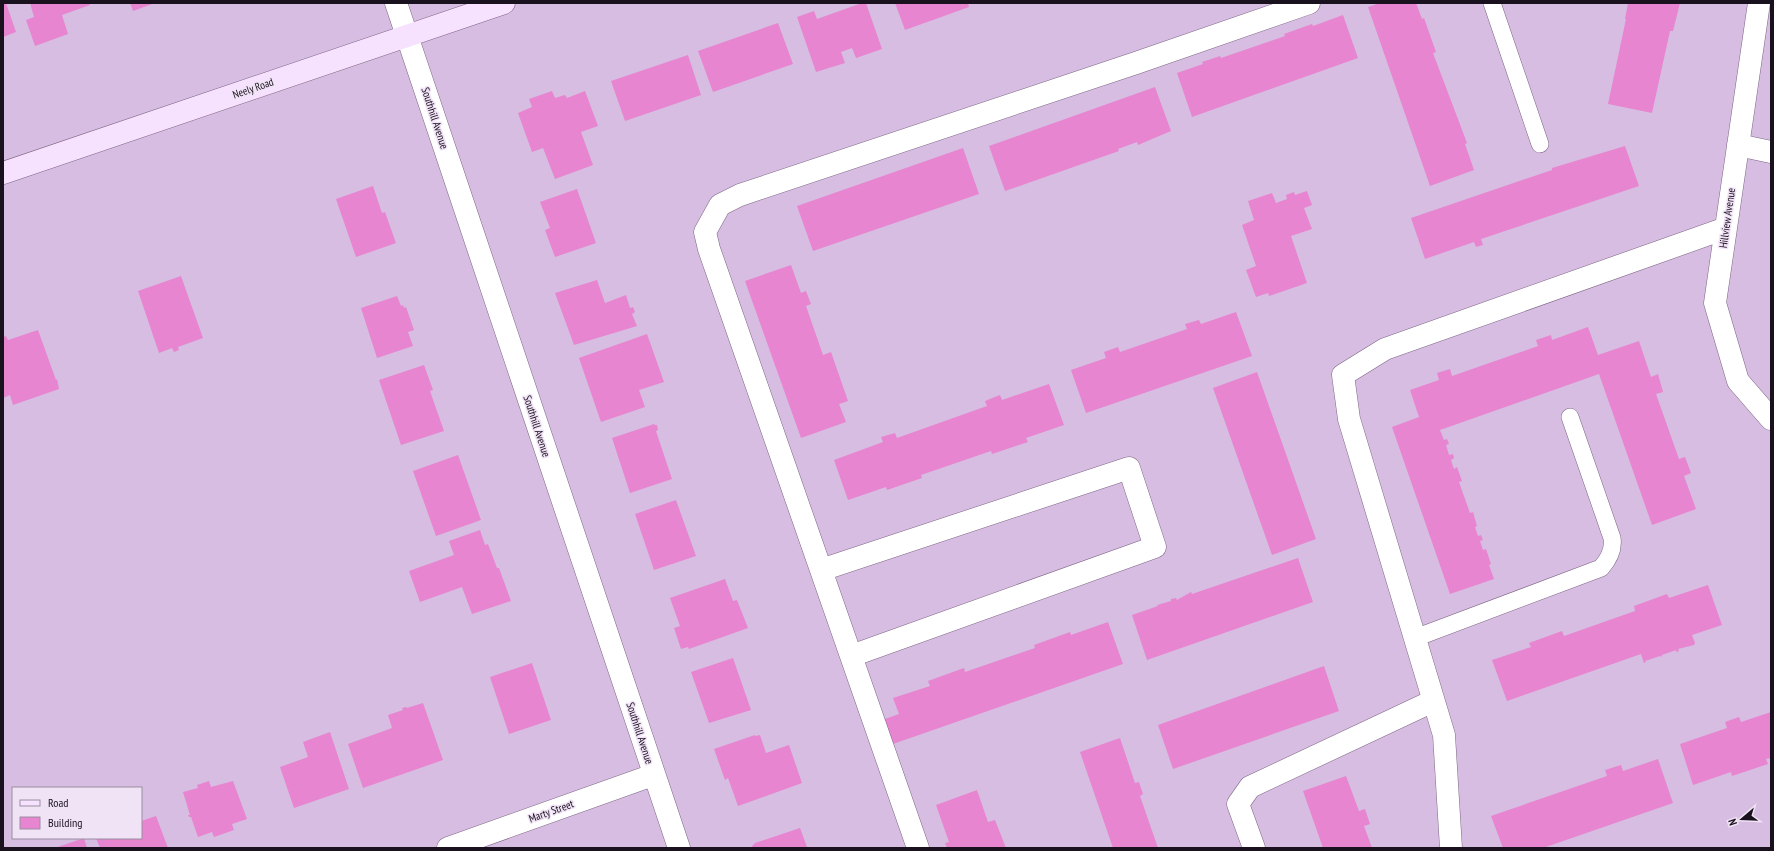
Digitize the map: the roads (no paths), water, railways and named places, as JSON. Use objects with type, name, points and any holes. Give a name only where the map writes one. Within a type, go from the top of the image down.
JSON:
[{"type":"street","name":"Southhill Avenue","points":[[396,3],[679,848]]},
{"type":"street","name":"Neely Road","points":[[3,173],[504,3]]},
{"type":"street","points":[[918,848],[709,249],[705,232],[720,205],[740,195],[1144,60],[1309,3]]},
{"type":"street","name":"Hillview Avenue","points":[[1759,3],[1715,303],[1738,380],[1771,418]]},
{"type":"street","points":[[1738,144],[1771,152]]},
{"type":"street","points":[[1451,848],[1444,735],[1350,419],[1344,375],[1385,349],[1726,228]]},
{"type":"street","points":[[821,570],[1129,468],[1156,547],[851,656]]},
{"type":"street","points":[[1254,848],[1238,804],[1250,787],[1433,701]]},
{"type":"street","name":"Marty Street","points":[[448,848],[654,775]]},
{"type":"lane","points":[[1492,3],[1540,144]]},
{"type":"lane","points":[[1415,638],[1601,568],[1606,563],[1611,555],[1613,546],[1612,538],[1570,417]]}]
